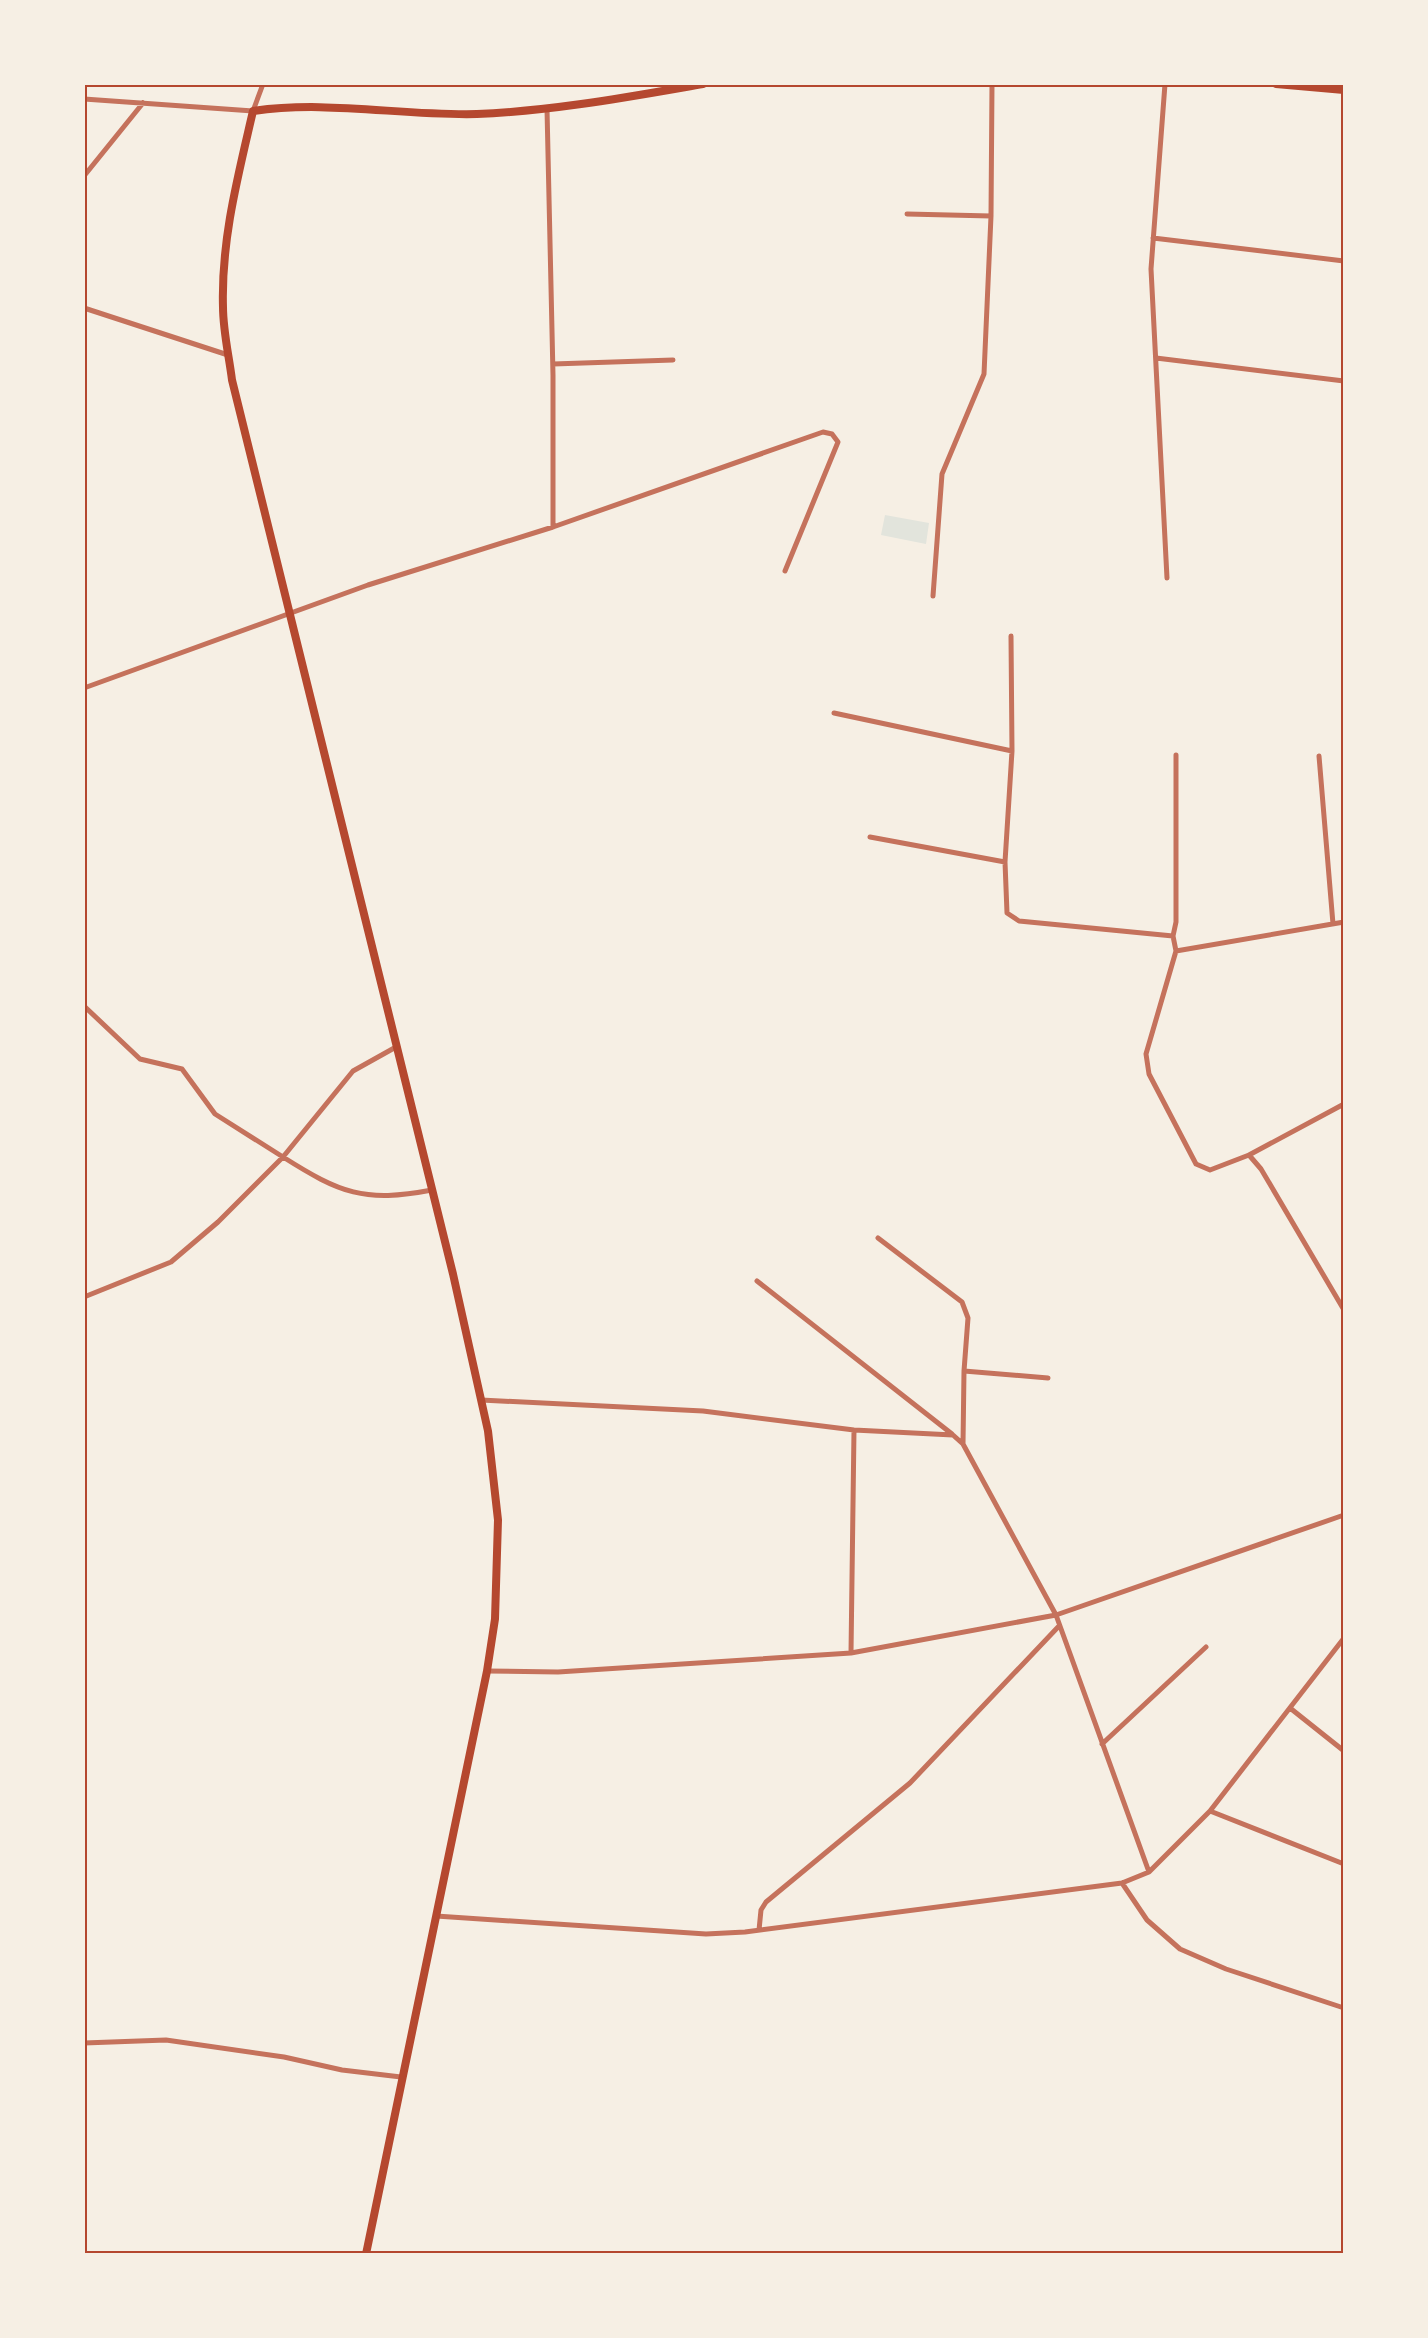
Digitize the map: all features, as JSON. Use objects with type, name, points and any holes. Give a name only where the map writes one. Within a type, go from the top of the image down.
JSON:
[{"type":"main road","points":[[366,2254],[487,1671],[495,1619],[498,1520],[489,1441],[481,1400],[432,1190],[232,380],[223,309],[223,267],[228,217],[253,111],[301,106],[475,114],[547,109],[704,84]]},
{"type":"main road","points":[[1276,84],[1344,90]]},
{"type":"street","points":[[84,99],[253,111],[263,84]]},
{"type":"street","points":[[933,596],[942,474],[984,374],[991,216],[992,84]]},
{"type":"street","points":[[1164,84],[1151,269],[1167,578]]},
{"type":"street","points":[[84,176],[143,103]]},
{"type":"street","points":[[547,109],[553,364],[553,528]]},
{"type":"street","points":[[907,214],[991,216]]},
{"type":"street","points":[[1153,238],[1307,259],[1344,261]]},
{"type":"street","points":[[84,309],[228,354]]},
{"type":"street","points":[[1155,358],[1344,381]]},
{"type":"street","points":[[553,364],[673,360]]},
{"type":"street","points":[[84,688],[368,585],[553,528],[823,432],[832,434],[838,442],[785,571]]},
{"type":"street","points":[[1011,636],[1012,751],[1005,862],[1007,913],[1019,921],[1173,936]]},
{"type":"street","points":[[834,713],[1012,751]]},
{"type":"street","points":[[1176,755],[1176,922],[1173,936],[1176,951],[1146,1054],[1149,1074],[1196,1164],[1210,1170],[1249,1155],[1344,1104]]},
{"type":"street","points":[[1319,756],[1333,924]]},
{"type":"street","points":[[870,837],[1005,862]]},
{"type":"street","points":[[1176,951],[1344,922]]},
{"type":"street","points":[[84,1006],[140,1059],[182,1069],[214,1114],[316,1178],[346,1192],[394,1198],[432,1190]]},
{"type":"street","points":[[84,1297],[171,1262],[218,1222],[283,1157],[353,1071],[396,1047]]},
{"type":"street","points":[[1249,1155],[1261,1168],[1344,1311]]},
{"type":"street","points":[[878,1238],[962,1302],[968,1318],[964,1371],[963,1444]]},
{"type":"street","points":[[757,1281],[963,1444],[1056,1615],[1149,1872]]},
{"type":"street","points":[[964,1371],[1048,1378]]},
{"type":"street","points":[[481,1400],[703,1411],[854,1430],[953,1435]]},
{"type":"street","points":[[851,1653],[854,1430]]},
{"type":"street","points":[[487,1671],[558,1672],[851,1653],[1056,1615],[1344,1515]]},
{"type":"street","points":[[759,1930],[761,1910],[766,1902],[910,1783],[1059,1626]]},
{"type":"street","points":[[436,1916],[706,1934],[759,1930],[1122,1883],[1149,1872],[1210,1811],[1344,1638]]},
{"type":"street","points":[[1102,1744],[1206,1647]]},
{"type":"street","points":[[1290,1708],[1344,1751]]},
{"type":"street","points":[[1210,1811],[1344,1864]]},
{"type":"street","points":[[1122,1883],[1147,1920],[1180,1949],[1226,1969],[1344,2008]]},
{"type":"street","points":[[84,2043],[166,2040],[284,2057],[342,2070],[401,2077]]},
{"type":"shaded area","points":[[885,515],[929,523],[926,544],[881,535]]}]
